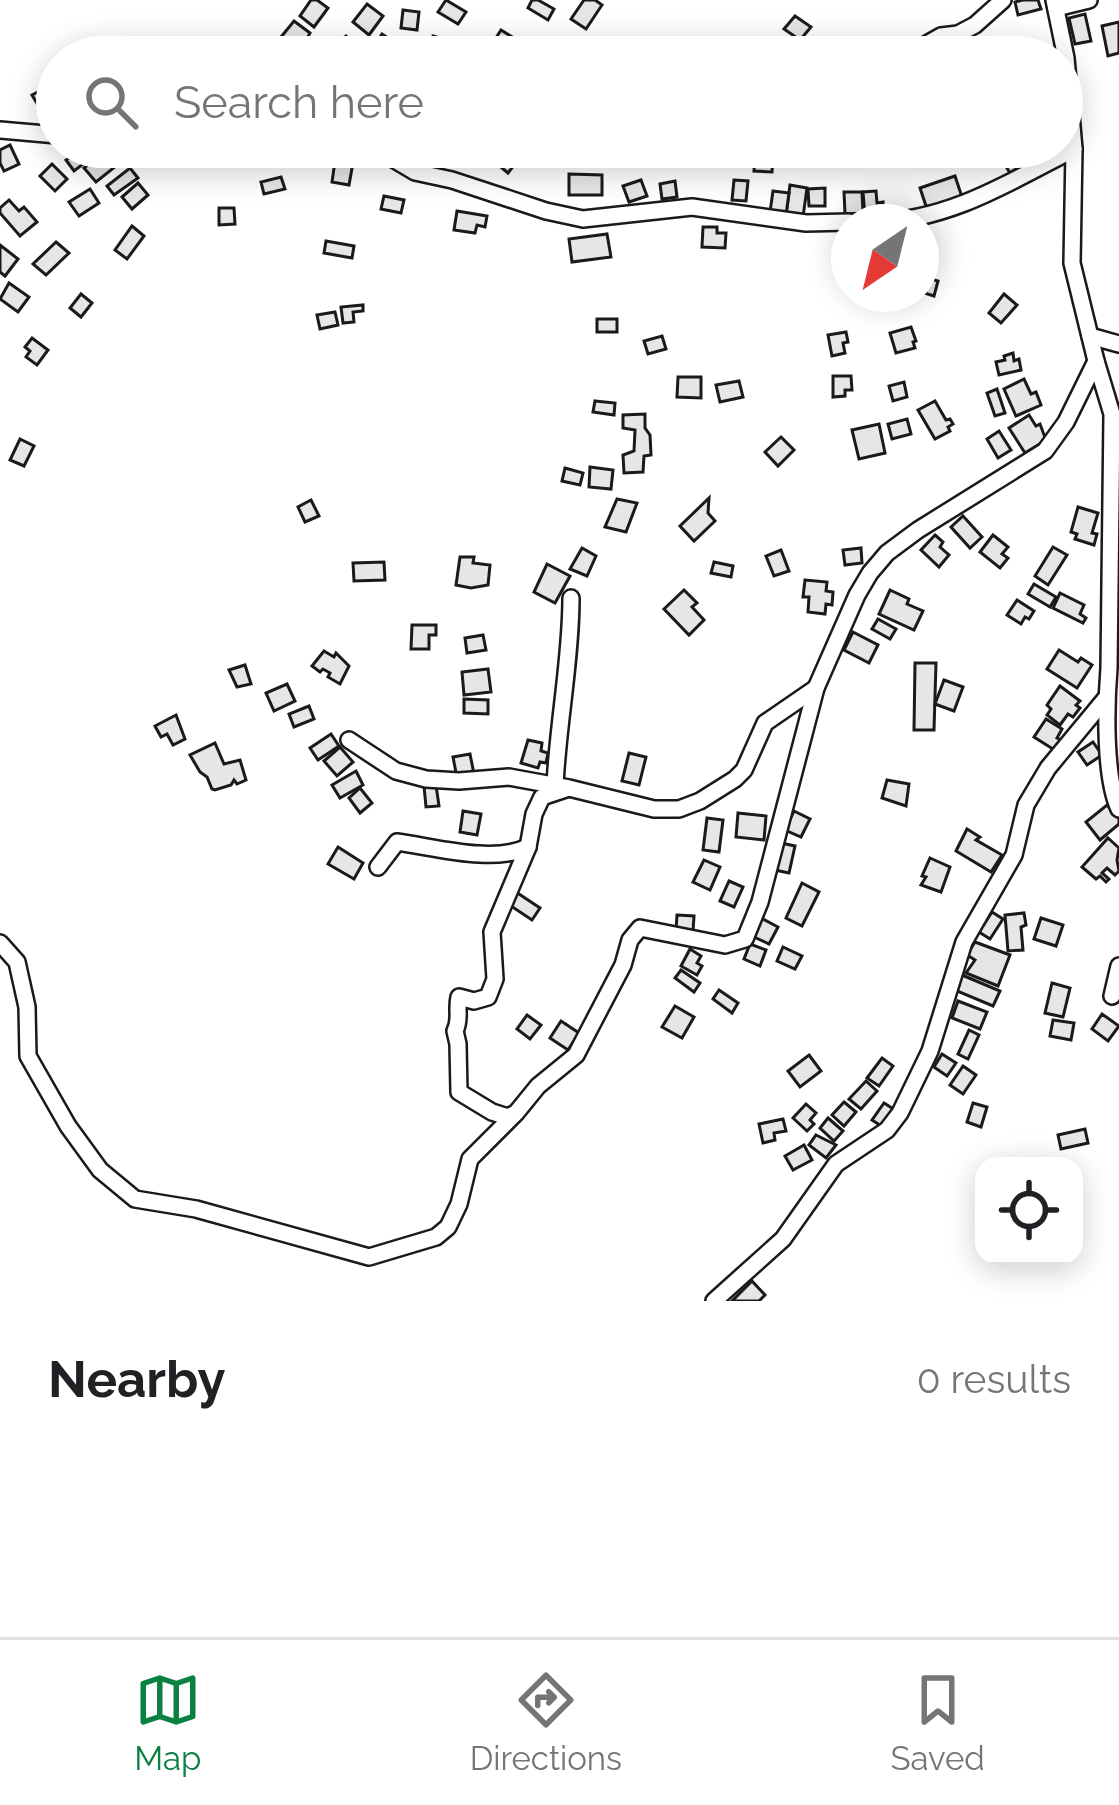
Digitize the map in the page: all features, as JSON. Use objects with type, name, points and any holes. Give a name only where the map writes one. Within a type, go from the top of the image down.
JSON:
[{"type":"street","points":[[941,36],[975,25],[1003,0]]},
{"type":"street","points":[[1062,36],[1055,4],[1089,0]]},
{"type":"street","points":[[0,130],[36,133]]},
{"type":"street","points":[[408,168],[583,219],[692,207],[831,223]]},
{"type":"street","points":[[939,213],[1036,168]]},
{"type":"street","points":[[1074,168],[1072,263],[1096,362],[1115,414],[1106,698],[1112,794],[1119,809]]},
{"type":"street","points":[[1090,336],[1119,344]]},
{"type":"street","points":[[0,943],[17,962],[27,1006],[28,1056],[100,1170],[135,1198],[196,1209],[369,1257],[436,1237],[448,1227],[459,1204],[470,1159],[538,1086],[576,1055],[640,928],[725,945],[745,939],[760,902],[816,688],[856,595],[887,553],[1046,451],[1096,362]]},
{"type":"street","points":[[562,786],[558,734],[571,640],[571,598]]},
{"type":"street","points":[[349,740],[396,771],[426,779],[459,782],[509,777],[654,808],[679,808],[735,779],[744,770],[765,723],[816,688]]},
{"type":"street","points":[[714,1301],[783,1239],[836,1164],[887,1130],[900,1113],[930,1051],[964,942],[1014,855],[1026,805],[1048,768],[1106,698]]},
{"type":"street","points":[[516,1113],[508,1117],[492,1112],[459,1092],[457,1006],[459,997],[474,1001],[488,997],[495,979],[492,932],[528,847],[542,797],[562,786]]},
{"type":"street","points":[[378,867],[397,842],[496,855],[528,847]]},
{"type":"street","points":[[1112,996],[1119,966]]},
{"type":"street","points":[[492,1112],[494,1135]]},
{"type":"building","points":[[311,0],[328,8],[314,27],[300,16]]},
{"type":"building","points":[[446,0],[466,12],[458,24],[438,12]]},
{"type":"building","points":[[532,0],[554,9],[548,20],[528,8]]},
{"type":"building","points":[[584,0],[602,5],[586,29],[571,19]]},
{"type":"building","points":[[1038,0],[1041,9],[1018,15],[1015,2]]},
{"type":"building","points":[[367,4],[383,16],[369,35],[353,22]]},
{"type":"building","points":[[403,10],[419,12],[417,30],[401,28]]},
{"type":"building","points":[[1085,14],[1091,41],[1083,42],[1083,36],[1073,36],[1069,18]]},
{"type":"building","points":[[795,16],[811,27],[803,36],[784,29]]},
{"type":"building","points":[[294,21],[310,33],[308,36],[282,36]]},
{"type":"building","points":[[1119,22],[1119,53],[1108,56],[1102,26]]},
{"type":"building","points":[[10,145],[19,164],[4,171],[0,150]]},
{"type":"building","points":[[56,168],[67,179],[55,191],[40,176]]},
{"type":"building","points":[[84,168],[114,168],[96,182]]},
{"type":"building","points":[[130,168],[138,178],[114,195],[107,186]]},
{"type":"building","points":[[334,168],[352,168],[349,185],[332,182]]},
{"type":"building","points":[[569,174],[602,175],[602,195],[569,195]]},
{"type":"building","points":[[955,176],[962,197],[925,204],[920,188]]},
{"type":"building","points":[[281,177],[285,189],[264,194],[261,182]]},
{"type":"building","points":[[641,180],[647,196],[629,202],[623,186]]},
{"type":"building","points":[[734,180],[748,181],[746,201],[732,200]]},
{"type":"building","points":[[675,181],[677,197],[662,199],[660,184]]},
{"type":"building","points":[[138,183],[148,195],[132,209],[122,197]]},
{"type":"building","points":[[790,185],[807,188],[803,217],[786,215]]},
{"type":"building","points":[[825,188],[825,206],[809,206],[808,189]]},
{"type":"building","points":[[90,189],[99,203],[79,216],[69,202]]},
{"type":"building","points":[[773,191],[789,193],[786,215],[770,212]]},
{"type":"building","points":[[876,191],[877,203],[883,204],[864,204],[863,192]]},
{"type":"building","points":[[844,192],[862,192],[863,204],[845,204]]},
{"type":"building","points":[[384,196],[404,200],[401,213],[381,209]]},
{"type":"building","points":[[9,200],[19,211],[24,207],[37,222],[20,236],[0,213]]},
{"type":"building","points":[[219,208],[234,208],[235,224],[219,225]]},
{"type":"building","points":[[457,211],[487,216],[485,227],[477,225],[475,233],[454,230]]},
{"type":"building","points":[[132,226],[144,236],[127,259],[115,250]]},
{"type":"building","points":[[703,227],[726,233],[725,248],[702,247]]},
{"type":"building","points":[[607,234],[611,257],[572,262],[569,239]]},
{"type":"building","points":[[326,241],[354,246],[352,258],[324,253]]},
{"type":"building","points":[[56,242],[69,253],[46,275],[33,264]]},
{"type":"building","points":[[0,245],[18,259],[5,276],[0,272]]},
{"type":"building","points":[[9,283],[29,297],[18,312],[0,299]]},
{"type":"building","points":[[81,294],[92,303],[81,317],[70,308]]},
{"type":"building","points":[[1004,294],[1017,305],[1001,323],[989,313]]},
{"type":"building","points":[[363,305],[363,311],[353,312],[354,322],[343,323],[341,307]]},
{"type":"building","points":[[335,312],[338,325],[320,329],[317,315]]},
{"type":"building","points":[[597,319],[617,319],[617,332],[597,332]]},
{"type":"building","points":[[911,327],[915,348],[896,353],[890,333]]},
{"type":"building","points":[[846,332],[845,353],[832,356],[828,335]]},
{"type":"building","points":[[662,336],[666,349],[648,354],[644,341]]},
{"type":"building","points":[[32,338],[48,350],[37,365],[26,357],[30,351],[25,347]]},
{"type":"building","points":[[1013,353],[1021,370],[999,375],[996,362]]},
{"type":"building","points":[[833,376],[851,376],[852,390],[833,397]]},
{"type":"building","points":[[678,377],[701,377],[701,398],[677,397]]},
{"type":"building","points":[[1024,379],[1041,405],[1016,416],[1004,389]]},
{"type":"building","points":[[739,381],[743,397],[720,402],[716,385]]},
{"type":"building","points":[[904,382],[907,397],[893,401],[889,386]]},
{"type":"building","points":[[997,389],[1005,413],[995,416],[987,393]]},
{"type":"building","points":[[595,401],[615,403],[614,415],[593,412]]},
{"type":"building","points":[[935,401],[953,424],[935,439],[918,410]]},
{"type":"building","points":[[645,414],[651,455],[644,456],[643,472],[624,473],[623,455],[634,451],[635,430],[623,428],[623,415]]},
{"type":"building","points":[[1029,415],[1036,426],[1040,424],[1046,440],[1025,453],[1009,428]]},
{"type":"building","points":[[907,419],[911,434],[892,439],[888,424]]},
{"type":"building","points":[[879,424],[885,453],[859,459],[852,430]]},
{"type":"building","points":[[999,431],[1011,450],[998,458],[987,439]]},
{"type":"building","points":[[781,437],[794,450],[778,466],[765,452]]},
{"type":"building","points":[[20,439],[34,446],[24,466],[10,460]]},
{"type":"building","points":[[590,467],[613,470],[611,489],[589,487]]},
{"type":"building","points":[[565,468],[583,473],[580,485],[562,481]]},
{"type":"building","points":[[709,498],[708,513],[715,521],[694,541],[680,526]]},
{"type":"building","points":[[617,499],[637,503],[626,532],[605,527]]},
{"type":"building","points":[[311,500],[319,516],[305,522],[298,507]]},
{"type":"building","points":[[1078,507],[1098,513],[1094,545],[1075,539],[1077,534],[1071,532]]},
{"type":"building","points":[[963,516],[982,537],[970,548],[951,527]]},
{"type":"building","points":[[935,535],[949,555],[939,567],[921,550]]},
{"type":"building","points":[[993,535],[1008,547],[1002,554],[1008,558],[1000,568],[980,552]]},
{"type":"building","points":[[1053,547],[1067,555],[1048,585],[1035,576]]},
{"type":"building","points":[[582,548],[596,556],[587,576],[570,569]]},
{"type":"building","points":[[861,548],[862,563],[845,565],[843,550]]},
{"type":"building","points":[[781,550],[789,571],[774,576],[766,556]]},
{"type":"building","points":[[460,557],[474,557],[473,563],[490,565],[488,585],[456,585]]},
{"type":"building","points":[[384,562],[385,580],[354,581],[353,563]]},
{"type":"building","points":[[714,562],[733,566],[731,577],[711,573]]},
{"type":"building","points":[[547,564],[570,576],[555,603],[534,592]]},
{"type":"building","points":[[805,580],[827,582],[826,591],[833,592],[825,614],[808,612]]},
{"type":"building","points":[[1034,584],[1056,597],[1050,607],[1028,594]]},
{"type":"building","points":[[684,590],[697,603],[692,607],[704,620],[689,635],[664,609]]},
{"type":"building","points":[[890,590],[923,611],[914,630],[879,614]]},
{"type":"building","points":[[1060,593],[1084,605],[1083,623],[1053,608]]},
{"type":"building","points":[[1017,600],[1034,611],[1021,624],[1007,615]]},
{"type":"building","points":[[878,619],[896,629],[890,639],[872,629]]},
{"type":"building","points":[[412,625],[436,625],[436,635],[429,635],[429,649],[411,649]]},
{"type":"building","points":[[853,632],[878,645],[869,663],[844,650]]},
{"type":"building","points":[[483,635],[486,650],[467,653],[465,638]]},
{"type":"building","points":[[1059,650],[1092,665],[1077,688],[1047,669]]},
{"type":"building","points":[[324,651],[334,657],[336,653],[349,666],[340,684],[328,677],[330,673],[312,666]]},
{"type":"building","points":[[915,663],[936,663],[934,730],[914,730]]},
{"type":"building","points":[[245,665],[251,684],[237,687],[229,670]]},
{"type":"building","points":[[488,669],[491,692],[464,695],[462,672]]},
{"type":"building","points":[[944,680],[963,687],[954,711],[935,704]]},
{"type":"building","points":[[287,684],[295,701],[274,711],[266,693]]},
{"type":"building","points":[[1060,686],[1080,701],[1076,705],[1080,708],[1060,725],[1047,715],[1051,709],[1047,705]]},
{"type":"building","points":[[464,699],[488,700],[488,714],[464,713]]},
{"type":"building","points":[[309,706],[314,719],[294,727],[289,714]]},
{"type":"building","points":[[176,715],[185,739],[173,745],[155,726]]},
{"type":"building","points":[[1046,719],[1062,729],[1056,751],[1034,737]]},
{"type":"building","points":[[331,734],[339,746],[318,760],[310,748]]},
{"type":"building","points":[[528,740],[542,743],[541,751],[548,753],[546,763],[540,762],[538,768],[521,763]]},
{"type":"building","points":[[1093,742],[1102,755],[1087,765],[1078,752]]},
{"type":"building","points":[[215,743],[224,764],[240,760],[246,780],[212,789],[190,755]]},
{"type":"building","points":[[340,747],[353,762],[337,776],[324,761]]},
{"type":"building","points":[[629,753],[646,757],[639,785],[622,781]]},
{"type":"building","points":[[470,754],[474,774],[457,778],[453,757]]},
{"type":"building","points":[[356,771],[363,785],[340,798],[332,785]]},
{"type":"building","points":[[887,780],[909,784],[906,806],[882,798]]},
{"type":"building","points":[[436,785],[439,806],[426,807],[424,786]]},
{"type":"building","points":[[360,788],[372,803],[360,813],[349,798]]},
{"type":"building","points":[[1107,805],[1119,824],[1100,840],[1086,822]]},
{"type":"building","points":[[463,811],[481,814],[477,835],[460,832]]},
{"type":"building","points":[[794,811],[810,819],[801,837],[785,830]]},
{"type":"building","points":[[738,813],[766,816],[764,840],[736,837]]},
{"type":"building","points":[[707,818],[723,820],[719,852],[703,850]]},
{"type":"building","points":[[967,829],[1002,855],[991,872],[956,851]]},
{"type":"building","points":[[1108,838],[1119,848],[1119,871],[1115,875],[1107,868],[1102,873],[1109,879],[1106,882],[1082,867]]},
{"type":"building","points":[[781,843],[795,846],[789,873],[775,870]]},
{"type":"building","points":[[338,847],[363,863],[354,879],[328,864]]},
{"type":"building","points":[[930,858],[950,867],[941,892],[921,885]]},
{"type":"building","points":[[704,860],[720,867],[710,890],[693,882]]},
{"type":"building","points":[[729,881],[743,887],[734,907],[720,901]]},
{"type":"building","points":[[802,883],[819,892],[802,926],[786,918]]},
{"type":"building","points":[[516,892],[540,908],[532,920],[508,904]]},
{"type":"building","points":[[992,912],[1003,919],[990,939],[979,932]]},
{"type":"building","points":[[1024,913],[1023,950],[1008,951],[1005,915]]},
{"type":"building","points":[[677,915],[694,916],[693,931],[676,930]]},
{"type":"building","points":[[761,918],[778,927],[769,944],[752,936]]},
{"type":"building","points":[[1041,918],[1063,925],[1056,946],[1034,939]]},
{"type":"building","points":[[975,942],[1010,955],[998,986],[966,973],[975,960],[967,955]]},
{"type":"building","points":[[750,944],[766,950],[760,966],[744,959]]},
{"type":"building","points":[[783,947],[802,956],[795,969],[777,961]]},
{"type":"building","points":[[690,949],[701,956],[697,975],[681,966]]},
{"type":"building","points":[[681,970],[700,983],[694,992],[675,978]]},
{"type":"building","points":[[962,975],[1000,991],[993,1006],[957,991]]},
{"type":"building","points":[[1052,983],[1070,988],[1063,1017],[1045,1013]]},
{"type":"building","points":[[719,990],[738,1003],[732,1013],[713,999]]},
{"type":"building","points":[[958,1001],[987,1012],[980,1029],[952,1018]]},
{"type":"building","points":[[675,1006],[694,1017],[682,1038],[662,1027]]},
{"type":"building","points":[[1102,1014],[1119,1026],[1108,1041],[1092,1029]]},
{"type":"building","points":[[527,1015],[541,1025],[530,1039],[517,1029]]},
{"type":"building","points":[[1053,1020],[1074,1023],[1071,1040],[1050,1036]]},
{"type":"building","points":[[561,1021],[579,1033],[568,1050],[550,1038]]},
{"type":"building","points":[[969,1030],[979,1035],[968,1059],[958,1054]]},
{"type":"building","points":[[942,1054],[956,1063],[947,1076],[934,1067]]},
{"type":"building","points":[[809,1055],[821,1071],[800,1087],[788,1071]]},
{"type":"building","points":[[882,1058],[893,1066],[879,1086],[867,1078]]},
{"type":"building","points":[[963,1066],[976,1075],[963,1094],[950,1085]]},
{"type":"building","points":[[866,1081],[877,1091],[861,1109],[849,1099]]},
{"type":"building","points":[[844,1102],[856,1112],[844,1126],[832,1115]]},
{"type":"building","points":[[884,1103],[895,1110],[883,1127],[872,1120]]},
{"type":"building","points":[[973,1103],[987,1107],[981,1127],[967,1122]]},
{"type":"building","points":[[806,1104],[816,1113],[807,1131],[793,1118]]},
{"type":"building","points":[[828,1118],[843,1131],[834,1141],[820,1128]]},
{"type":"building","points":[[783,1119],[786,1131],[774,1133],[775,1140],[763,1143],[759,1124]]},
{"type":"building","points":[[1085,1129],[1088,1143],[1061,1149],[1058,1135]]},
{"type":"building","points":[[816,1135],[836,1145],[826,1158],[809,1145]]},
{"type":"building","points":[[804,1145],[812,1160],[793,1170],[785,1156]]},
{"type":"building","points":[[752,1281],[765,1295],[759,1301],[732,1301]]}]
